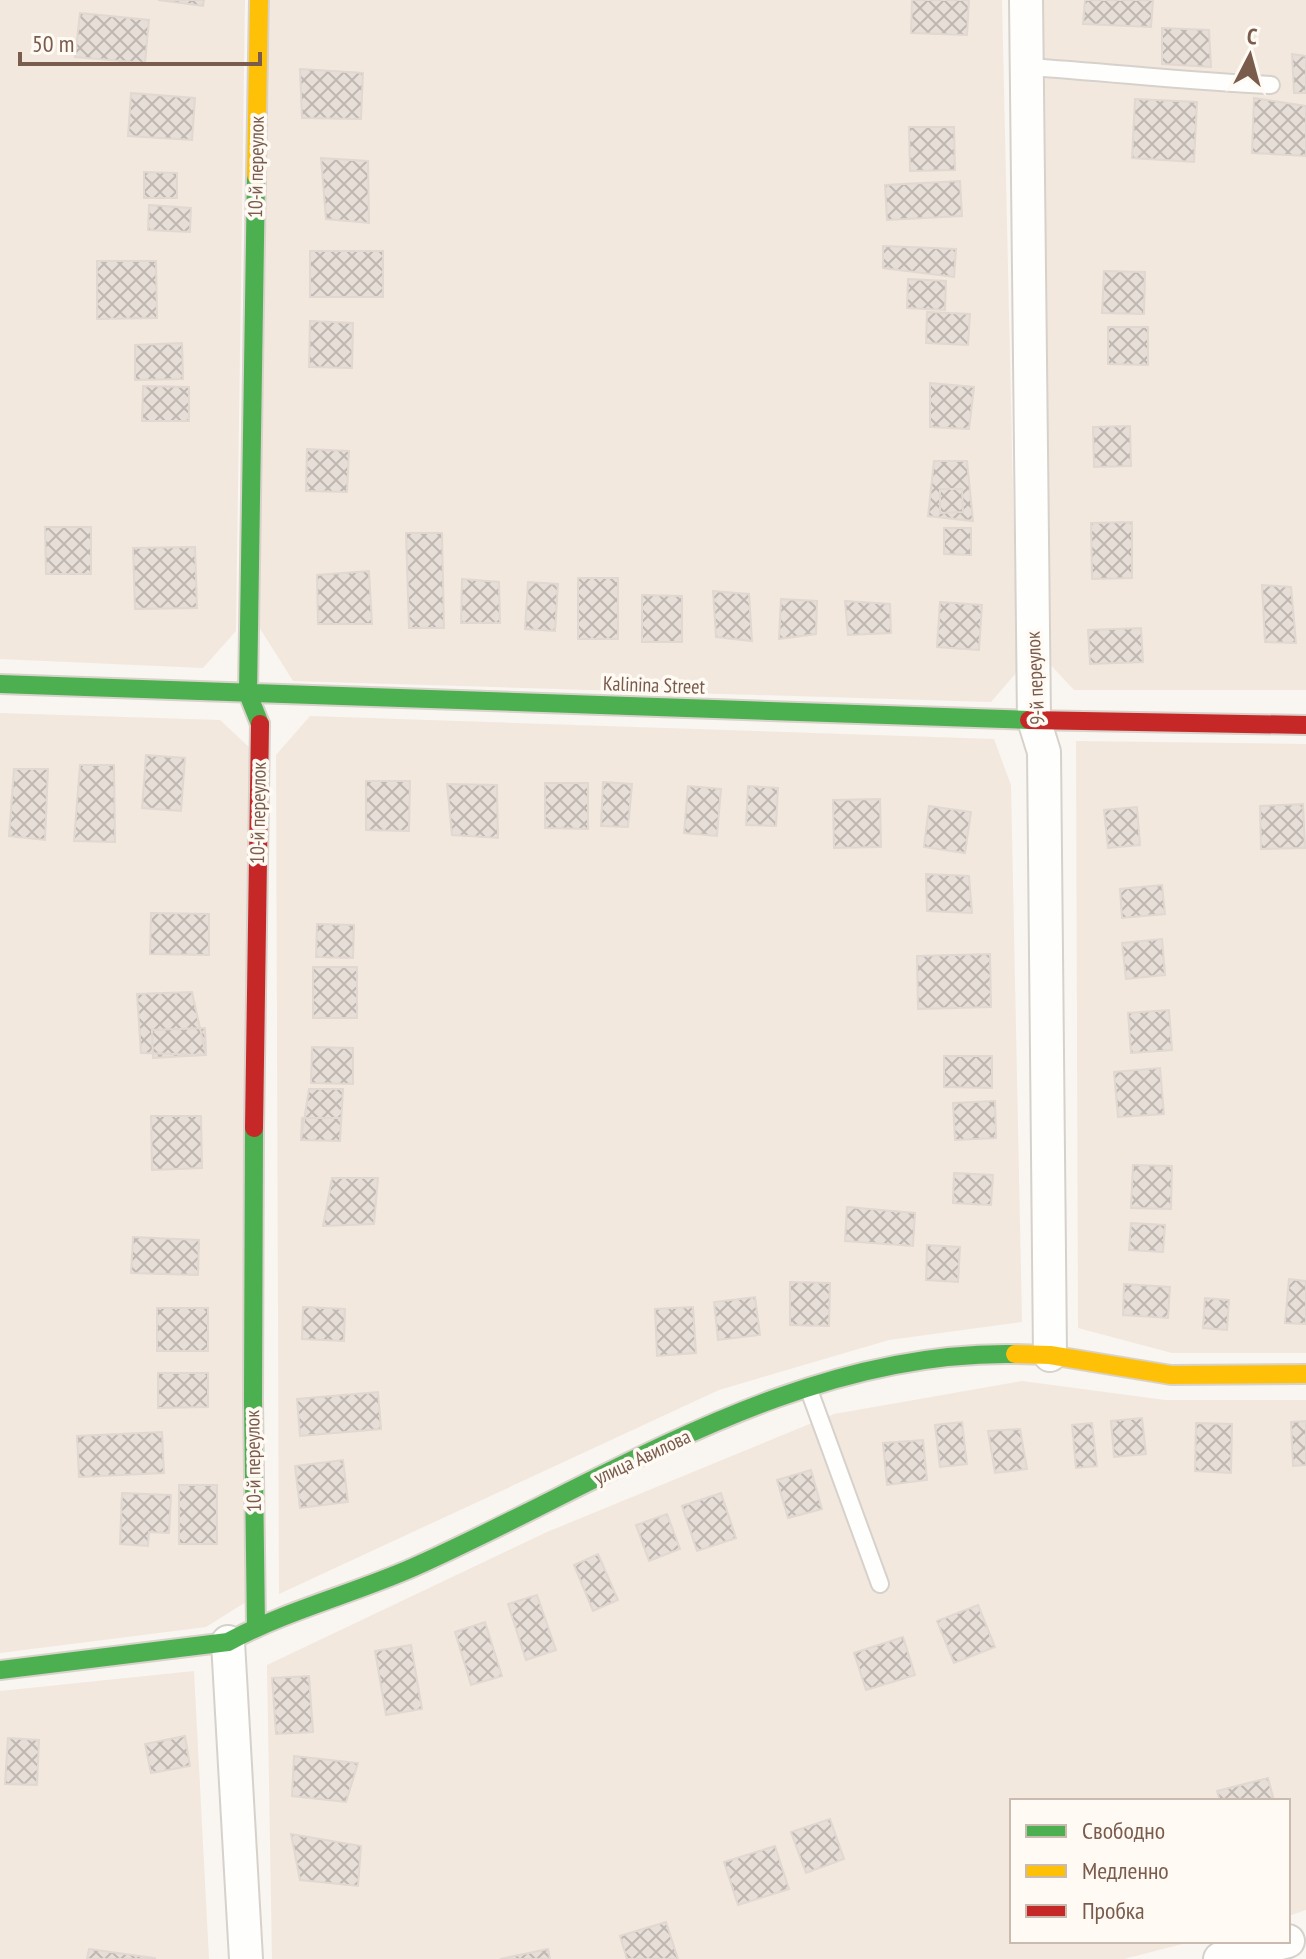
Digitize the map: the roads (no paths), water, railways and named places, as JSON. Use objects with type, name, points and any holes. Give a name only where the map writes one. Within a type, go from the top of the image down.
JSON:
[{"type":"street","name":"10-й переулок","points":[[256,1627],[252,1447],[252,1173],[260,724],[248,694],[259,0]]},
{"type":"street","name":"9-й переулок","points":[[1026,0],[1034,720],[1044,752],[1050,1355]]},
{"type":"street","name":"Kalinina Street","points":[[0,684],[1034,720],[1306,725]]},
{"type":"street","name":"улица Авилова","points":[[0,1670],[228,1642],[256,1627],[412,1568],[748,1407],[885,1365],[1001,1354],[1050,1355],[1171,1375],[1306,1374]]},
{"type":"street","points":[[228,1642],[246,1959]]},
{"type":"street","points":[[1220,1959],[1280,1943]]},
{"type":"lane","points":[[1027,67],[1271,85]]},
{"type":"lane","points":[[809,1388],[880,1584]]}]
